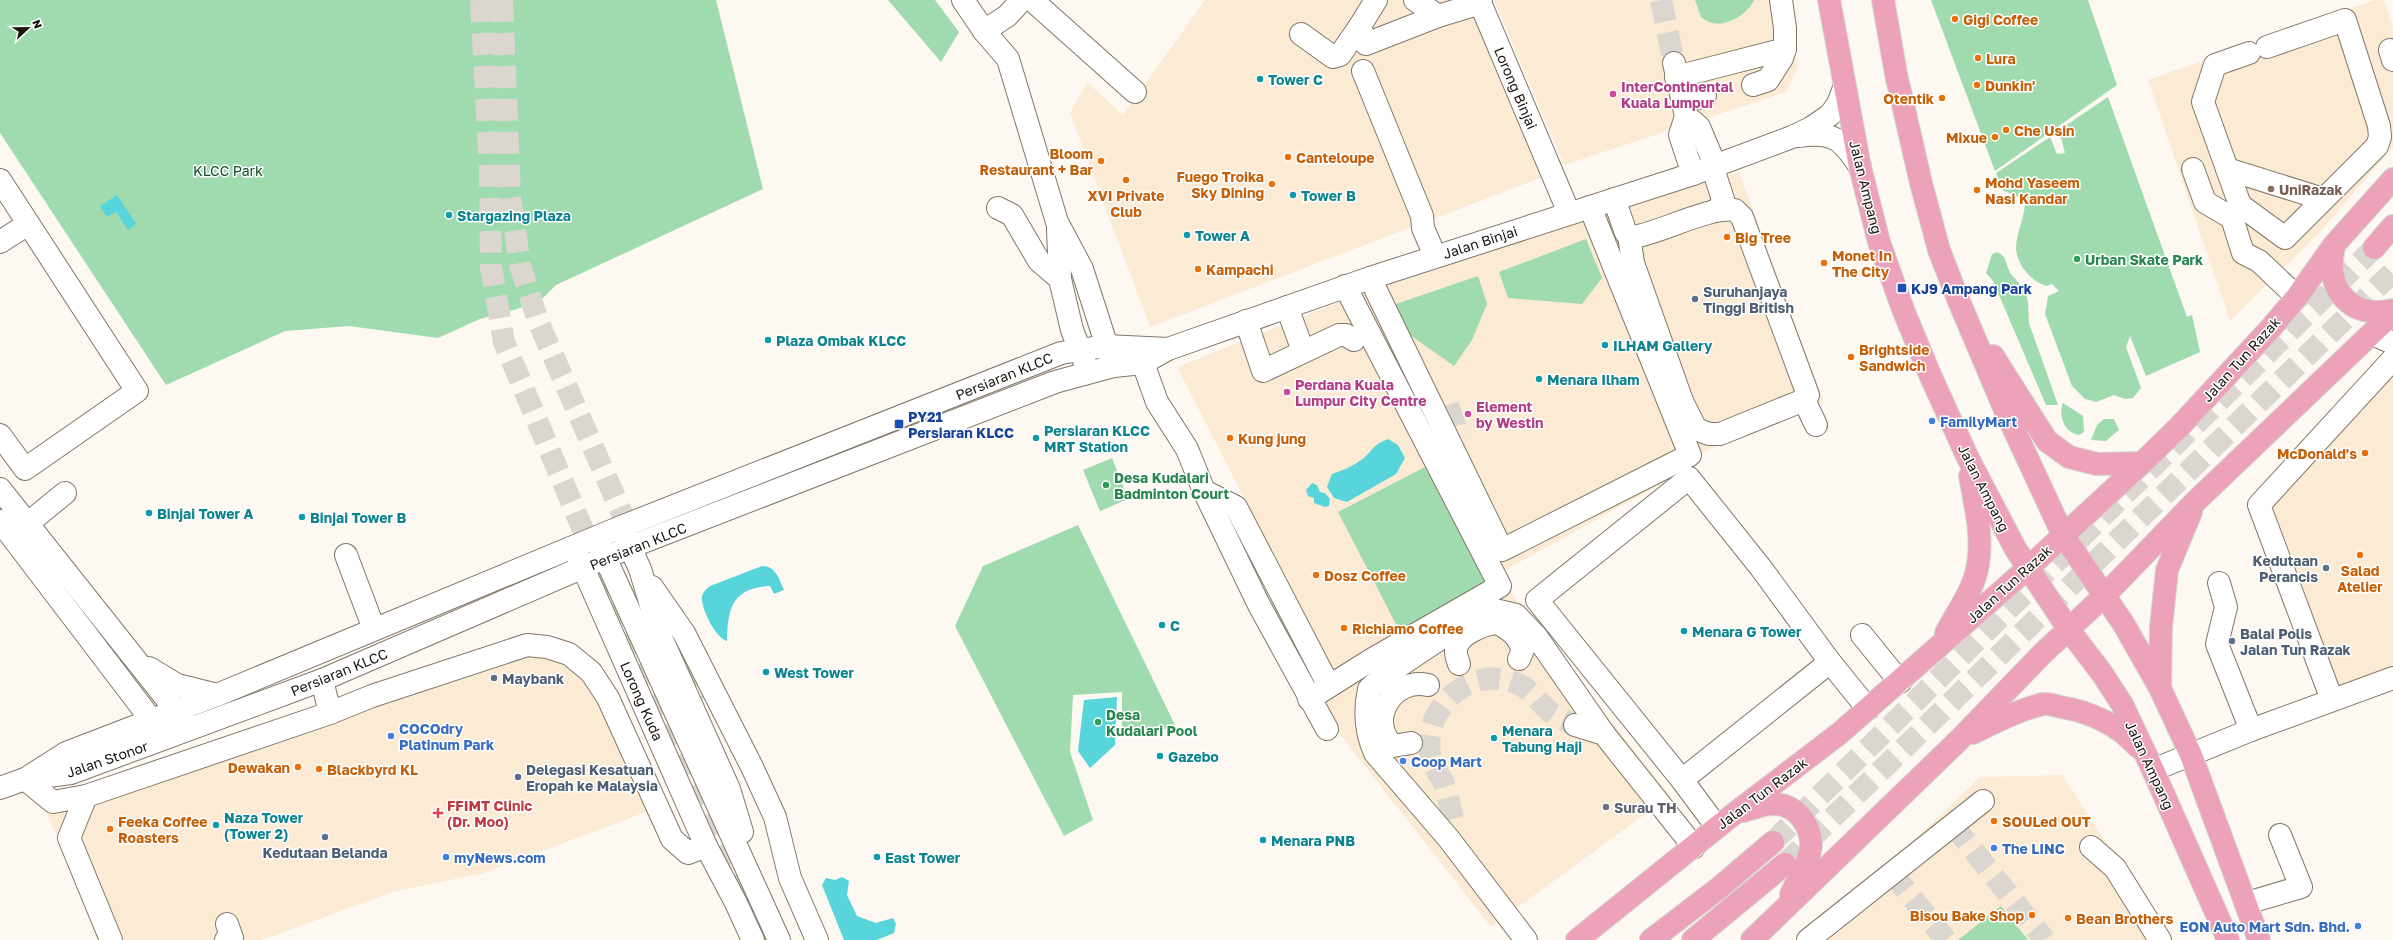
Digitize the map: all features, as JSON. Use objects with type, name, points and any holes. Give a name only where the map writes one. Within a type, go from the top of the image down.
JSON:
[{"type":"main road","name":"Jalan Ampang","points":[[1829,0],[1844,88],[1860,167],[1879,242],[1904,312],[1967,456],[2028,568],[2069,630],[2101,672],[2122,704],[2151,765],[2228,940]]},
{"type":"main road","points":[[1883,0],[1896,74],[1921,182],[1939,250],[1958,299],[2005,410],[2063,535],[2123,623],[2160,688],[2191,755],[2247,903],[2259,940]]},
{"type":"main road","name":"Jalan Tun Razak","points":[[1577,940],[1724,822],[1840,733],[1900,682],[1938,646],[2028,568],[2142,463],[2227,376],[2297,297],[2334,245],[2393,179]]},
{"type":"main road","points":[[2374,248],[2393,226]]},
{"type":"main road","points":[[2334,245],[2330,261],[2332,277],[2339,292],[2350,304],[2365,311],[2381,313],[2393,312]]},
{"type":"main road","points":[[1958,299],[2047,441],[2069,456],[2097,464],[2142,463]]},
{"type":"main road","points":[[1752,940],[1959,740],[2042,654],[2104,596],[2195,502],[2372,334],[2393,312]]},
{"type":"main road","points":[[1938,646],[1972,585],[1978,565],[1979,526],[1967,456]]},
{"type":"main road","points":[[2160,688],[2161,627],[2168,570],[2195,502]]},
{"type":"main road","points":[[1959,740],[2004,718],[2045,703],[2082,711],[2107,722],[2130,738],[2151,765]]},
{"type":"main road","points":[[1724,822],[1760,805],[1775,804],[1792,810],[1808,828],[1810,852],[1783,909]]},
{"type":"main road","points":[[1650,940],[1719,888],[1773,842]]},
{"type":"main road","points":[[1693,940],[1785,864]]},
{"type":"street","points":[[962,0],[984,31],[1008,59],[1057,222],[1082,269],[1106,346],[1114,366]]},
{"type":"street","points":[[984,31],[1007,16],[1022,0]]},
{"type":"street","points":[[1032,0],[1135,92]]},
{"type":"street","points":[[1301,34],[1333,57],[1340,55],[1376,0]]},
{"type":"street","points":[[1415,0],[1438,16]]},
{"type":"street","points":[[1753,85],[1768,80],[1782,58],[1785,28],[1780,0]]},
{"type":"street","name":"Lorong Binjai","points":[[1360,26],[1366,44],[1438,16],[1480,2],[1569,213]]},
{"type":"street","points":[[2193,169],[2205,202],[2236,211],[2285,238],[2377,146],[2386,123],[2345,20],[2215,65],[2204,102],[2227,169],[2236,211],[2242,253],[2259,262],[2297,297]]},
{"type":"street","points":[[1719,210],[1723,199],[1707,168],[1699,127],[1684,109],[1675,70],[1784,49]]},
{"type":"street","points":[[1363,71],[1422,216],[1423,228],[1439,255]]},
{"type":"street","name":"Jalan Binjai","points":[[1168,349],[1345,286],[1707,168],[1792,137],[1811,128],[1830,115],[1838,104],[1844,88]]},
{"type":"street","points":[[1684,109],[1705,96]]},
{"type":"street","name":"Jalan Binjai","points":[[1792,137],[1823,134],[1836,138],[1847,147],[1860,167]]},
{"type":"street","points":[[2227,169],[2324,199]]},
{"type":"street","points":[[0,180],[137,391],[25,469],[0,435]]},
{"type":"street","points":[[1590,206],[1673,393],[1696,429],[1709,434],[1720,434],[1804,400],[1808,395],[1781,334],[1742,217],[1735,210],[1719,210],[1649,234],[1634,237],[1626,233],[1614,199]]},
{"type":"street","points":[[998,208],[1012,215],[1039,261],[1060,279]]},
{"type":"street","points":[[1057,222],[1060,279],[1072,330],[1089,372]]},
{"type":"street","points":[[0,242],[28,224]]},
{"type":"street","points":[[1370,278],[1457,459],[1478,490],[1502,550],[1690,455],[1673,393],[1633,263],[1630,242],[1634,237]]},
{"type":"street","points":[[1309,699],[1431,620],[1500,586],[1392,390],[1345,286]]},
{"type":"street","points":[[1287,307],[1303,351]]},
{"type":"street","points":[[1246,321],[1263,371],[1303,351],[1343,334],[1354,340]]},
{"type":"street","points":[[2372,334],[2393,343]]},
{"type":"street","name":"Persiaran KLCC","points":[[151,719],[217,695],[621,527],[1061,353],[1106,346],[1140,355]]},
{"type":"street","name":"Persiaran KLCC","points":[[165,738],[322,680],[630,547],[1055,382],[1114,366],[1140,355],[1168,349]]},
{"type":"street","points":[[1140,355],[1158,402],[1187,449],[1204,491],[1259,605],[1309,699],[1327,729]]},
{"type":"street","points":[[2332,700],[2259,505],[2393,359]]},
{"type":"street","points":[[1417,375],[1445,400],[1448,405]]},
{"type":"street","points":[[1804,400],[1816,425]]},
{"type":"street","points":[[1456,437],[1457,459]]},
{"type":"street","points":[[1724,822],[1682,780],[1562,626],[1537,600],[1689,478],[1717,520],[1868,709]]},
{"type":"street","points":[[1204,491],[1236,507],[1270,576],[1329,686]]},
{"type":"street","points":[[27,524],[65,493]]},
{"type":"street","points":[[3,498],[27,524],[190,729]]},
{"type":"street","points":[[0,521],[165,738]]},
{"type":"street","points":[[621,527],[640,570],[660,635],[729,789],[746,844],[779,916]]},
{"type":"street","points":[[596,538],[779,940]]},
{"type":"street","name":"Lorong Kuda","points":[[574,547],[706,846],[736,903],[753,940]]},
{"type":"street","points":[[346,555],[374,629]]},
{"type":"street","points":[[640,570],[684,633],[752,767],[775,817],[790,878]]},
{"type":"street","points":[[1259,605],[1270,576]]},
{"type":"street","points":[[2219,583],[2226,607],[2217,644],[2251,730]]},
{"type":"street","points":[[1526,940],[1455,847],[1375,754],[1369,741],[1366,702],[1369,690],[1381,678],[1471,618],[1495,610],[1505,611],[1516,615],[1536,636],[1604,734],[1694,847]]},
{"type":"street","points":[[1459,664],[1456,652],[1459,642],[1479,627],[1497,623],[1515,634],[1520,642],[1523,650],[1519,659]]},
{"type":"street","points":[[1862,635],[1900,682]]},
{"type":"street","points":[[25,779],[53,802],[86,796],[334,711],[372,696],[527,645],[547,647],[569,654],[591,672],[608,698],[672,839],[688,853],[706,846]]},
{"type":"street","points":[[132,655],[158,675],[177,685],[217,695]]},
{"type":"street","points":[[1682,780],[1830,662]]},
{"type":"street","points":[[2151,765],[2191,755],[2251,730],[2393,678]]},
{"type":"street","points":[[322,680],[334,711]]},
{"type":"street","points":[[1411,743],[1393,746],[1387,740],[1382,728],[1382,716],[1388,702],[1405,685],[1417,682],[1428,685]]},
{"type":"street","points":[[702,699],[790,878],[817,940]]},
{"type":"street","points":[[660,713],[736,903]]},
{"type":"street","name":"Jalan Stonor","points":[[25,779],[66,753],[151,719]]},
{"type":"street","points":[[1575,725],[1604,734]]},
{"type":"street","name":"Jalan Stonor","points":[[0,788],[25,779],[71,773],[165,738]]},
{"type":"street","points":[[86,796],[69,838],[111,940]]},
{"type":"street","points":[[1808,940],[1983,801]]},
{"type":"street","points":[[1453,819],[1455,847]]},
{"type":"street","points":[[2247,903],[2301,887],[2280,835]]},
{"type":"street","points":[[2091,847],[2115,868],[2160,940]]},
{"type":"shaded area","points":[[1205,0],[1473,0],[1548,175],[1150,327],[1070,113],[1087,82],[1123,115]]},
{"type":"shaded area","points":[[1494,0],[1785,0],[1798,67],[1786,92],[1564,165]]},
{"type":"shaded area","name":"UniRazak","points":[[2375,0],[2384,0],[2393,27],[2393,147],[2321,231],[2230,321],[2148,80]]},
{"type":"shaded area","points":[[1739,172],[1824,402],[1696,455],[1602,213]]},
{"type":"shaded area","points":[[1599,215],[1697,464],[1500,573],[1507,588],[1670,796],[1491,927],[1317,705],[1341,687],[1177,367],[1363,293]]},
{"type":"shaded area","points":[[2393,370],[2393,674],[2335,694],[2264,506]]},
{"type":"shaded area","points":[[521,635],[567,640],[600,664],[665,805],[483,873],[393,892],[262,940],[103,940],[43,805],[80,787]]},
{"type":"shaded area","points":[[2062,775],[2170,940],[1810,940],[1980,777]]},
{"type":"green space","name":"KLCC Park","points":[[0,0],[716,0],[763,189],[556,285],[542,299],[517,309],[480,319],[438,338],[349,326],[285,331],[166,385],[0,133]]},
{"type":"green space","points":[[888,0],[935,0],[959,32],[941,62]]},
{"type":"green space","points":[[1695,0],[1754,0],[1747,10],[1737,18],[1718,24],[1711,23],[1701,17]]},
{"type":"green space","points":[[1931,0],[2088,0],[2117,85],[1995,171]]},
{"type":"green space","points":[[2108,97],[2187,317],[2192,315],[2200,352],[2146,376],[2130,336],[2126,347],[2141,388],[2133,398],[2125,399],[2114,395],[2096,402],[2085,399],[2072,386],[2045,314],[2048,296],[2059,291],[2052,284],[2047,286],[2035,281],[2022,266],[2016,247],[2025,204],[2019,197],[2002,190],[1996,173],[2050,137],[2057,154],[2065,153],[2059,130]]},
{"type":"green space","points":[[1586,239],[1602,278],[1582,304],[1508,298],[1499,272]]},
{"type":"green space","points":[[1998,252],[2004,257],[2010,273],[2024,289],[2028,301],[2029,323],[2058,405],[2046,405],[1993,281],[1986,273],[1992,254]]},
{"type":"green space","points":[[1478,276],[1487,304],[1472,340],[1454,366],[1410,335],[1396,304]]},
{"type":"green space","points":[[2063,403],[2083,416],[2084,432],[2079,435],[2074,434],[2066,427],[2061,413]]},
{"type":"green space","points":[[2104,419],[2114,419],[2119,430],[2106,441],[2091,440],[2097,425]]},
{"type":"green space","name":"Desa Kudalari Badminton Court","points":[[1112,458],[1128,499],[1100,511],[1083,470]]},
{"type":"green space","points":[[1425,467],[1487,585],[1399,630],[1338,512]]},
{"type":"green space","points":[[1078,525],[1176,727],[1122,736],[1122,692],[1073,695],[1070,752],[1093,820],[1064,836],[955,626],[983,566]]},
{"type":"green space","points":[[2001,906],[2028,940],[1958,940]]},
{"type":"water","points":[[117,195],[136,224],[128,230],[116,212],[107,217],[100,206]]},
{"type":"water","points":[[1388,439],[1398,445],[1405,458],[1396,474],[1347,502],[1334,498],[1327,487],[1332,474],[1358,462],[1378,444]]},
{"type":"water","points":[[1312,483],[1317,485],[1320,492],[1325,493],[1330,499],[1329,506],[1325,507],[1314,503],[1314,498],[1308,496],[1306,490]]},
{"type":"water","points":[[762,566],[771,568],[774,571],[784,590],[774,594],[770,586],[747,591],[739,596],[730,611],[727,641],[723,639],[718,635],[706,615],[702,601],[703,593],[710,586]]},
{"type":"water","name":"Desa Kudalari Pool","points":[[1117,697],[1115,745],[1090,768],[1078,751],[1084,700]]},
{"type":"water","points":[[842,877],[849,881],[847,895],[857,916],[876,923],[893,918],[896,924],[894,933],[877,940],[844,940],[822,885],[826,878],[835,880]]},
{"type":"tunnel","points":[[481,0],[490,172],[491,267],[504,342],[660,713],[766,940]]},
{"type":"tunnel","points":[[502,0],[510,196],[520,265],[538,321],[634,541]]},
{"type":"tunnel","points":[[1661,0],[1674,63]]},
{"type":"tunnel","points":[[1773,842],[2374,248]]},
{"type":"tunnel","points":[[1785,864],[2393,272]]},
{"type":"tunnel","points":[[1448,405],[1455,425],[1457,437]]},
{"type":"tunnel","points":[[675,635],[703,699]]},
{"type":"tunnel","points":[[1453,819],[1444,784],[1432,762],[1429,740],[1434,719],[1439,710],[1446,701],[1463,687],[1488,679],[1501,679],[1513,682],[1533,694],[1543,706],[1561,719],[1575,725]]},
{"type":"tunnel","points":[[1953,825],[2045,940]]},
{"type":"tunnel","points":[[1892,873],[1946,940]]},
{"type":"place","name":"Gigi Coffee","points":[[1955,19]]},
{"type":"place","name":"Lura","points":[[1978,58]]},
{"type":"place","name":"Tower C","points":[[1260,79]]},
{"type":"place","name":"Dunkin'","points":[[1977,85]]},
{"type":"place","name":"InterContinental Kuala Lumpur","points":[[1613,94]]},
{"type":"place","name":"Otentik","points":[[1942,98]]},
{"type":"place","name":"Che Usin","points":[[2006,130]]},
{"type":"place","name":"Mixue","points":[[1995,137]]},
{"type":"place","name":"Canteloupe","points":[[1288,157]]},
{"type":"place","name":"Bloom Restaurant + Bar","points":[[1101,161]]},
{"type":"place","name":"XVI Private Club","points":[[1126,180]]},
{"type":"place","name":"Fuego Troika Sky Dining","points":[[1272,184]]},
{"type":"place","name":"UniRazak","points":[[2271,189]]},
{"type":"place","name":"Mohd Yaseem Nasi Kandar","points":[[1977,190]]},
{"type":"place","name":"Tower B","points":[[1293,195]]},
{"type":"place","name":"Stargazing Plaza","points":[[449,215]]},
{"type":"place","name":"Tower A","points":[[1187,235]]},
{"type":"place","name":"Big Tree","points":[[1727,237]]},
{"type":"place","name":"Urban Skate Park","points":[[2077,259]]},
{"type":"place","name":"Monet In The City","points":[[1824,263]]},
{"type":"place","name":"Kampachi","points":[[1198,269]]},
{"type":"place","name":"KJ9 Ampang Park","points":[[1902,288]]},
{"type":"place","name":"Suruhanjaya Tinggi British","points":[[1695,299]]},
{"type":"place","name":"Plaza Ombak KLCC","points":[[768,340]]},
{"type":"place","name":"ILHAM Gallery","points":[[1605,345]]},
{"type":"place","name":"Brightside Sandwich","points":[[1851,357]]},
{"type":"place","name":"Menara Ilham","points":[[1539,379]]},
{"type":"place","name":"Perdana Kuala Lumpur City Centre","points":[[1287,392]]},
{"type":"place","name":"Element by Westin","points":[[1468,414]]},
{"type":"place","name":"FamilyMart","points":[[1932,421]]},
{"type":"place","name":"PY21 Persiaran KLCC","points":[[899,424]]},
{"type":"place","name":"Persiaran KLCC MRT Station","points":[[1036,438]]},
{"type":"place","name":"Kung jung","points":[[1230,438]]},
{"type":"place","name":"McDonald's","points":[[2365,453]]},
{"type":"place","name":"Desa Kudalari Badminton Court","points":[[1106,485]]},
{"type":"place","name":"Binjai Tower A","points":[[149,513]]},
{"type":"place","name":"Binjai Tower B","points":[[302,517]]},
{"type":"place","name":"Salad Atelier","points":[[2360,555]]},
{"type":"place","name":"Kedutaan Perancis","points":[[2326,568]]},
{"type":"place","name":"Dosz Coffee","points":[[1316,575]]},
{"type":"place","name":"C","points":[[1162,625]]},
{"type":"place","name":"Richiamo Coffee","points":[[1344,628]]},
{"type":"place","name":"Menara G Tower","points":[[1684,631]]},
{"type":"place","name":"Balai Polis Jalan Tun Razak","points":[[2232,641]]},
{"type":"place","name":"West Tower","points":[[766,672]]},
{"type":"place","name":"Maybank","points":[[494,678]]},
{"type":"place","name":"Desa Kudalari Pool","points":[[1098,722]]},
{"type":"place","name":"COCOdry Platinum Park","points":[[391,736]]},
{"type":"place","name":"Menara Tabung Haji","points":[[1494,738]]},
{"type":"place","name":"Gazebo","points":[[1160,756]]},
{"type":"place","name":"Coop Mart","points":[[1403,761]]},
{"type":"place","name":"Dewakan","points":[[298,767]]},
{"type":"place","name":"Blackbyrd KL","points":[[319,769]]},
{"type":"place","name":"Delegasi Kesatuan Eropah ke Malaysia","points":[[518,777]]},
{"type":"place","name":"Surau TH","points":[[1606,807]]},
{"type":"place","name":"FFIMT Clinic (Dr. Moo)","points":[[438,813]]},
{"type":"place","name":"SOULed OUT","points":[[1994,821]]},
{"type":"place","name":"Naza Tower (Tower 2)","points":[[216,825]]},
{"type":"place","name":"Feeka Coffee Roasters","points":[[110,829]]},
{"type":"place","name":"Kedutaan Belanda","points":[[325,837]]},
{"type":"place","name":"Menara PNB","points":[[1263,840]]},
{"type":"place","name":"The LINC","points":[[1994,848]]},
{"type":"place","name":"myNews.com","points":[[446,857]]},
{"type":"place","name":"East Tower","points":[[877,857]]},
{"type":"place","name":"Bisou Bake Shop","points":[[2032,915]]},
{"type":"place","name":"Bean Brothers","points":[[2068,918]]},
{"type":"place","name":"EON Auto Mart Sdn. Bhd.","points":[[2358,926]]}]
